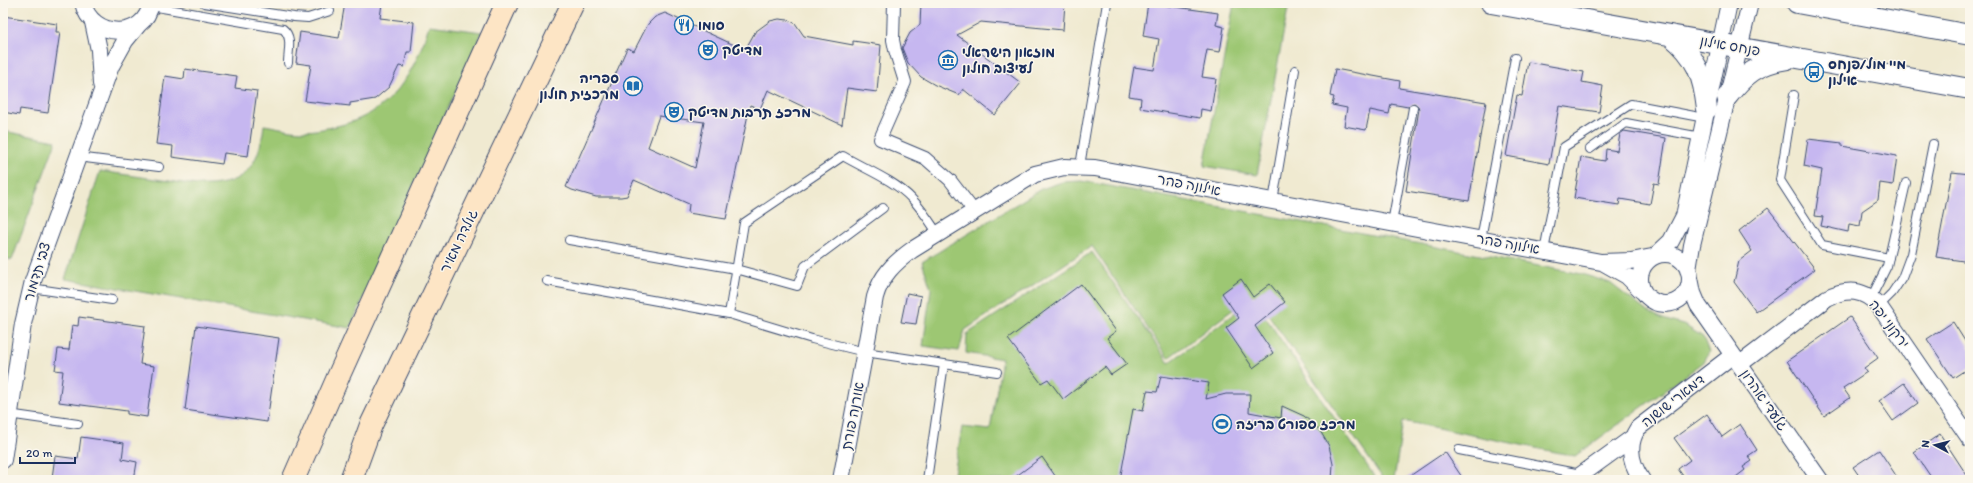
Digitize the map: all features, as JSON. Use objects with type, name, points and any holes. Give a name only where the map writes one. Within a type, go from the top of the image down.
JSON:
[{"type":"main road","points":[[293,480],[507,3]]},
{"type":"main road","name":"גולדה מאיר","points":[[351,480],[371,425],[573,3]]},
{"type":"street","points":[[894,3],[895,50],[905,82],[880,139],[925,158],[950,180],[974,211]]},
{"type":"street","name":"פנחס אילון","points":[[1490,3],[1970,89]]},
{"type":"street","points":[[1729,3],[1730,46],[1727,97],[1692,245],[1686,293],[1680,299],[1670,304],[1654,302],[1642,291],[1640,284],[1640,272],[1644,264],[1671,241],[1684,216],[1706,114],[1730,46],[1750,3]]},
{"type":"street","points":[[1805,4],[1970,35]]},
{"type":"street","name":"צבי תדמור","points":[[3,460],[6,413],[23,324],[31,288],[41,255],[101,92],[121,47],[129,34],[146,16],[151,5]]},
{"type":"street","points":[[85,10],[107,30],[119,32],[139,24]]},
{"type":"street","name":"צבי תדמור","points":[[85,10],[99,50],[101,92]]},
{"type":"street","points":[[1670,35],[1685,47],[1695,60],[1702,77],[1706,114]]},
{"type":"street","points":[[1727,97],[1740,80],[1750,71],[1776,60],[1795,57]]},
{"type":"street","name":"אילונה פהר","points":[[865,352],[875,297],[884,276],[901,258],[974,211],[1036,174],[1057,168],[1080,166],[1601,262],[1631,261],[1654,256]]},
{"type":"street","points":[[1654,256],[1664,253],[1675,256],[1685,263],[1689,274]]},
{"type":"street","name":"אילונה פהר","points":[[1601,262],[1627,276],[1642,291]]},
{"type":"street","name":"גלעדי אהרון","points":[[1689,274],[1694,297],[1820,480]]},
{"type":"street","name":"ירקוני יפה","points":[[1736,360],[1827,298],[1841,292],[1854,291],[1875,302],[1970,439]]},
{"type":"street","name":"גלעדי אהרון","points":[[1670,304],[1689,309],[1709,320]]},
{"type":"street","name":"אורנה פורת","points":[[841,480],[865,352]]},
{"type":"street","name":"דמארי שושנה","points":[[1642,480],[1636,472],[1631,457],[1632,438],[1642,424],[1736,360]]},
{"type":"street","points":[[1578,477],[1632,438]]},
{"type":"lane","points":[[204,3],[294,17],[312,17],[330,11]]},
{"type":"lane","points":[[1080,166],[1106,3]]},
{"type":"lane","points":[[151,5],[283,29],[288,33],[289,39],[288,63]]},
{"type":"lane","points":[[1481,240],[1515,58]]},
{"type":"lane","points":[[1273,201],[1295,70]]},
{"type":"lane","points":[[1794,95],[1780,180],[1822,245],[1889,258]]},
{"type":"lane","points":[[1544,251],[1564,147],[1631,104],[1706,114]]},
{"type":"lane","points":[[1392,223],[1413,108]]},
{"type":"lane","points":[[1590,149],[1626,123],[1701,137]]},
{"type":"lane","points":[[1875,302],[1892,293],[1902,278],[1907,266],[1933,144]]},
{"type":"lane","points":[[729,314],[744,223],[843,156],[902,191],[921,209],[938,234]]},
{"type":"lane","points":[[77,157],[159,167]]},
{"type":"lane","points":[[1875,302],[1888,266],[1906,183]]},
{"type":"lane","points":[[569,240],[736,269],[797,286],[805,266],[883,208]]},
{"type":"lane","points":[[547,281],[729,314],[812,339],[865,352],[997,372]]},
{"type":"lane","points":[[31,288],[112,300]]},
{"type":"lane","points":[[927,480],[944,364]]},
{"type":"lane","points":[[6,413],[78,424]]},
{"type":"lane","points":[[1459,450],[1578,477]]},
{"type":"green space","points":[[1234,3],[1289,3],[1257,175],[1204,166]]},
{"type":"green space","points":[[429,25],[482,32],[350,328],[65,279],[100,171],[197,185],[226,183],[246,172],[252,164],[258,153],[262,140],[264,125],[299,131],[337,126],[355,121],[385,102],[397,90],[407,76],[416,60]]},
{"type":"green space","points":[[3,131],[56,141],[12,260],[3,258]]},
{"type":"green space","points":[[1082,181],[1582,274],[1610,283],[1645,310],[1663,319],[1686,326],[1703,337],[1709,352],[1704,362],[1575,456],[1403,421],[1394,480],[1384,480],[1254,294],[1168,358],[1092,246],[965,330],[959,351],[923,346],[931,289],[922,262],[1041,189],[1062,182]]},
{"type":"green space","points":[[1092,252],[1169,363],[1253,299],[1377,480],[953,480],[962,427],[990,430],[1002,359],[966,353],[967,334]]},
{"type":"building","points":[[345,3],[382,3],[380,18],[414,22],[411,52],[407,52],[404,67],[399,66],[389,87],[375,99],[350,103],[350,106],[305,101],[311,65],[296,63],[300,32],[339,38]]},
{"type":"building","name":"מוזאון הישראלי לעיצוב חולון","points":[[921,3],[1065,3],[1063,30],[981,22],[957,35],[1021,83],[995,115],[963,89],[959,95],[935,85],[921,77],[908,63],[902,48],[910,33],[920,25]]},
{"type":"building","points":[[1148,3],[1218,13],[1216,25],[1224,27],[1220,52],[1207,50],[1202,77],[1216,79],[1211,111],[1201,109],[1200,118],[1140,108],[1141,98],[1129,96],[1134,67],[1154,70],[1159,39],[1143,36]]},
{"type":"building","name":"מרכז תרבות מדיטק","points":[[665,13],[745,50],[755,32],[770,21],[779,19],[788,20],[795,23],[804,36],[853,45],[853,41],[881,45],[877,92],[847,88],[842,125],[768,90],[760,109],[750,105],[726,219],[688,213],[689,204],[634,180],[627,196],[621,197],[596,197],[566,187],[627,48],[634,51],[648,24],[655,17]],"holes":[[[659,116],[704,122],[695,168],[648,147]]]},
{"type":"building","points":[[3,16],[57,24],[56,32],[60,32],[48,113],[20,109],[19,115],[3,112]]},
{"type":"building","points":[[1528,62],[1584,72],[1582,82],[1603,86],[1599,112],[1559,106],[1549,164],[1506,156],[1517,95],[1522,96]]},
{"type":"building","points":[[185,69],[237,76],[235,88],[257,91],[248,156],[224,153],[222,164],[172,157],[173,146],[156,144],[165,76],[184,79]]},
{"type":"building","points":[[1335,69],[1400,81],[1399,88],[1486,102],[1469,201],[1406,191],[1419,109],[1418,106],[1414,103],[1408,107],[1391,104],[1389,114],[1370,110],[1366,130],[1344,126],[1347,108],[1332,105],[1334,97],[1330,96]]},
{"type":"building","points":[[1624,131],[1666,138],[1659,184],[1654,183],[1650,204],[1620,199],[1619,205],[1574,198],[1581,157],[1605,161],[1606,149],[1617,151],[1620,134]]},
{"type":"building","points":[[1808,139],[1842,143],[1842,146],[1897,156],[1893,185],[1880,183],[1878,200],[1862,211],[1860,226],[1849,224],[1848,232],[1821,226],[1823,217],[1815,216],[1822,170],[1804,166]]},
{"type":"building","points":[[1952,172],[1970,174],[1970,262],[1936,257]]},
{"type":"building","points":[[1768,208],[1815,269],[1756,312],[1734,282],[1739,261],[1752,251],[1739,231]]},
{"type":"building","points":[[1241,279],[1253,297],[1270,284],[1285,302],[1255,326],[1273,353],[1253,368],[1226,328],[1239,318],[1222,293]]},
{"type":"building","points":[[1081,284],[1116,331],[1107,338],[1127,364],[1111,375],[1105,367],[1063,399],[1048,379],[1041,383],[1008,339]]},
{"type":"building","points":[[907,293],[921,296],[916,324],[901,322]]},
{"type":"building","points":[[79,317],[145,326],[140,364],[154,366],[147,417],[127,414],[127,411],[59,402],[63,371],[55,370],[58,349],[69,350],[72,325],[78,326]]},
{"type":"building","points":[[1850,317],[1878,358],[1864,368],[1867,372],[1843,388],[1850,398],[1824,416],[1787,361]]},
{"type":"building","points":[[1953,322],[1970,349],[1970,367],[1953,378],[1927,339]]},
{"type":"building","points":[[196,326],[279,338],[267,422],[185,410]]},
{"type":"building","name":"מרכז ספורט בריזה","points":[[1161,376],[1209,383],[1206,399],[1226,394],[1250,394],[1249,412],[1281,418],[1282,406],[1304,416],[1319,429],[1329,446],[1333,464],[1332,480],[1120,480],[1133,409],[1143,411],[1147,391],[1157,392]]},
{"type":"building","points":[[1904,383],[1918,403],[1893,421],[1879,401]]},
{"type":"building","points":[[1707,414],[1722,437],[1740,424],[1757,450],[1748,456],[1752,461],[1743,467],[1745,470],[1732,480],[1686,480],[1678,469],[1690,460],[1674,438]]},
{"type":"building","points":[[1940,434],[1970,480],[1933,480],[1914,452]]},
{"type":"building","points":[[81,437],[124,443],[122,459],[137,462],[134,480],[52,478],[55,456],[78,459]]},
{"type":"building","points":[[1879,450],[1899,480],[1862,480],[1853,467]]},
{"type":"building","points":[[1445,452],[1464,480],[1404,480]]},
{"type":"building","points":[[1042,457],[1058,480],[1011,480]]},
{"type":"place","name":"סומו","points":[[684,25]]},
{"type":"place","name":"מדיטק","points":[[708,50]]},
{"type":"place","name":"מוזאון הישראלי לעיצוב חולון","points":[[948,60]]},
{"type":"place","name":"מיי מול/פנחס אילון","points":[[1814,72]]},
{"type":"place","name":"ספריה מרכזית חולון","points":[[633,86]]},
{"type":"place","name":"מרכז תרבות מדיטק","points":[[674,112]]},
{"type":"place","name":"מרכז ספורט בריזה","points":[[1222,424]]}]
